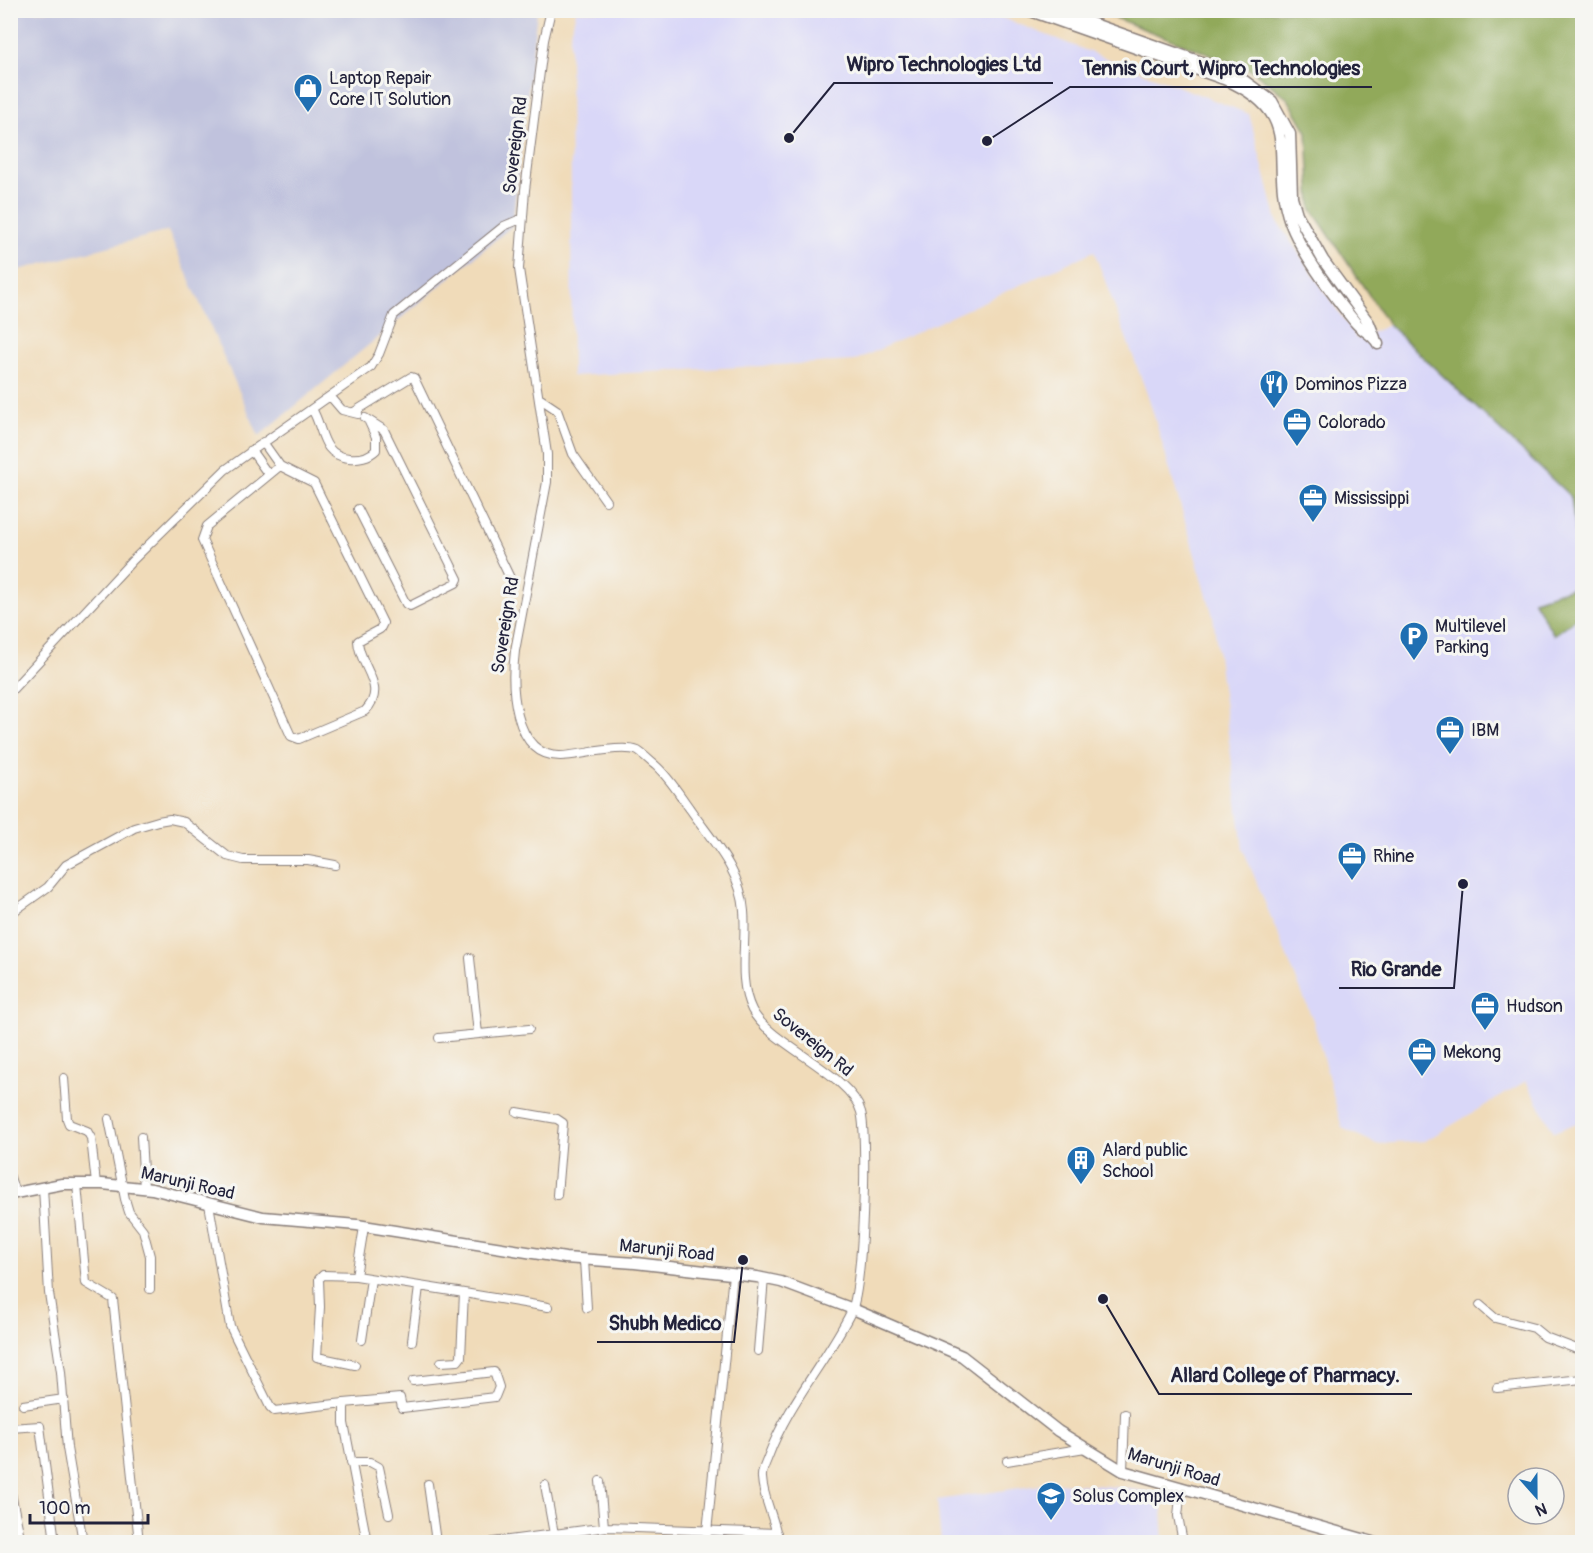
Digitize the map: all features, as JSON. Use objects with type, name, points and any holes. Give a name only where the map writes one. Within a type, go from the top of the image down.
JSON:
[{"type":"street","name":"Sovereign Rd","points":[[550,10],[544,40],[519,269],[547,454],[547,482],[514,660],[512,678],[518,714],[523,731],[540,750],[558,756],[591,751],[637,750],[663,774],[729,863],[738,881],[744,910],[745,987],[752,1010],[769,1029],[845,1089],[861,1110],[864,1134],[861,1272],[853,1309],[780,1426],[761,1476],[777,1538]]},
{"type":"street","points":[[1028,10],[1224,79],[1243,89],[1260,102],[1279,126],[1282,135],[1283,186],[1291,223],[1335,286],[1369,323],[1377,341]]},
{"type":"street","points":[[1054,10],[1235,74],[1268,97],[1280,112],[1290,134],[1292,197],[1297,214],[1335,286]]},
{"type":"street","points":[[10,692],[132,561],[225,470],[371,367],[379,354],[394,315],[504,226],[523,219]]},
{"type":"street","points":[[354,412],[411,377],[414,378],[511,580]]},
{"type":"street","points":[[330,396],[342,410],[354,412],[384,430],[458,579],[456,584],[410,606],[406,604],[358,509]]},
{"type":"street","points":[[539,398],[557,410],[573,454],[606,501]]},
{"type":"street","points":[[312,409],[321,423],[324,442],[335,454],[354,459],[372,453],[377,445],[373,429],[365,418]]},
{"type":"street","points":[[263,442],[280,466],[314,483],[383,623],[380,629],[358,641],[375,688],[373,703],[365,711],[299,739],[291,736],[202,540],[207,526],[280,466]]},
{"type":"street","points":[[251,450],[268,474]]},
{"type":"street","points":[[10,914],[48,887],[66,865],[134,828],[170,819],[184,822],[227,856],[252,860],[308,860],[335,866]]},
{"type":"street","points":[[470,958],[478,1034]]},
{"type":"street","points":[[439,1038],[529,1029]]},
{"type":"street","points":[[64,1078],[67,1119],[69,1124],[87,1131],[91,1138],[96,1184]]},
{"type":"street","points":[[517,1112],[557,1119],[564,1124],[557,1196]]},
{"type":"street","points":[[109,1119],[129,1212],[143,1230],[150,1256],[150,1289]]},
{"type":"street","points":[[141,1137],[144,1188]]},
{"type":"street","points":[[10,1177],[13,1193]]},
{"type":"street","points":[[77,1184],[86,1283],[90,1287],[109,1294],[113,1299],[139,1542]]},
{"type":"street","name":"Marunji Road","points":[[13,1193],[77,1184],[144,1188],[263,1217],[364,1227],[584,1260],[764,1278],[853,1309],[962,1356],[1058,1431],[1123,1471],[1373,1542]]},
{"type":"street","points":[[43,1187],[49,1293],[64,1399],[67,1448],[83,1542]]},
{"type":"street","points":[[209,1204],[230,1326],[274,1411],[400,1398],[402,1408],[495,1397],[500,1387],[494,1372],[413,1381]]},
{"type":"street","points":[[356,1276],[364,1227]]},
{"type":"street","points":[[584,1260],[587,1308]]},
{"type":"street","points":[[706,1542],[733,1274]]},
{"type":"street","points":[[355,1365],[317,1357],[320,1276],[356,1276],[548,1307]]},
{"type":"street","points":[[758,1351],[764,1278]]},
{"type":"street","points":[[362,1340],[371,1279]]},
{"type":"street","points":[[412,1341],[419,1287]]},
{"type":"street","points":[[441,1362],[458,1361],[461,1357],[464,1293]]},
{"type":"street","points":[[1480,1305],[1495,1318],[1534,1328],[1545,1337],[1582,1351]]},
{"type":"street","points":[[1497,1388],[1582,1379]]},
{"type":"street","points":[[23,1405],[64,1399]]},
{"type":"street","points":[[344,1403],[344,1423],[367,1542]]},
{"type":"street","points":[[1123,1471],[1125,1414]]},
{"type":"street","points":[[10,1428],[40,1426],[55,1542]]},
{"type":"street","points":[[1007,1461],[1085,1448]]},
{"type":"street","points":[[351,1462],[370,1462],[379,1467],[389,1514]]},
{"type":"street","points":[[600,1481],[604,1527]]},
{"type":"street","points":[[428,1484],[436,1542]]},
{"type":"street","points":[[545,1485],[554,1534]]},
{"type":"street","points":[[10,1488],[21,1542]]},
{"type":"street","points":[[1181,1488],[1178,1516],[1183,1542]]},
{"type":"street","points":[[493,1542],[542,1539],[554,1534],[604,1527],[777,1538]]},
{"type":"shaded area","points":[[11,11],[537,11],[512,226],[259,436],[168,231],[11,272]]},
{"type":"shaded area","points":[[576,11],[985,11],[1249,114],[1277,221],[1357,339],[1389,325],[1572,497],[1582,585],[1533,600],[1554,635],[1582,614],[1582,1130],[1579,1122],[1554,1132],[1526,1081],[1425,1141],[1377,1144],[1342,1128],[1313,1020],[1243,849],[1213,616],[1149,399],[1094,251],[854,361],[572,376],[570,36]]},
{"type":"shaded area","name":"Solus Complex","points":[[1053,1483],[1096,1485],[1161,1493],[1164,1542],[941,1542],[937,1500]]},
{"type":"green space","points":[[1097,11],[1582,11],[1582,585],[1571,497],[1389,325],[1311,208],[1307,132],[1288,99],[1253,71]]},
{"type":"green space","points":[[1582,585],[1582,614],[1554,635],[1533,600]]},
{"type":"place","name":"Laptop Repair Core IT Solution","points":[[308,114]]},
{"type":"place","name":"Wipro Technologies Ltd","points":[[789,138]]},
{"type":"place","name":"Tennis Court, Wipro Technologies","points":[[987,141]]},
{"type":"place","name":"Dominos Pizza","points":[[1274,410]]},
{"type":"place","name":"Colorado","points":[[1297,448]]},
{"type":"place","name":"Mississippi","points":[[1313,524]]},
{"type":"place","name":"Multilevel Parking","points":[[1414,662]]},
{"type":"place","name":"IBM","points":[[1450,756]]},
{"type":"place","name":"Rhine","points":[[1352,882]]},
{"type":"place","name":"Rio Grande","points":[[1463,884]]},
{"type":"place","name":"Hudson","points":[[1485,1032]]},
{"type":"place","name":"Mekong","points":[[1422,1078]]},
{"type":"place","name":"Alard public School","points":[[1081,1186]]},
{"type":"place","name":"Shubh Medico","points":[[743,1260]]},
{"type":"place","name":"Allard College of Pharmacy.","points":[[1103,1299]]},
{"type":"place","name":"Solus Complex","points":[[1051,1522]]}]
